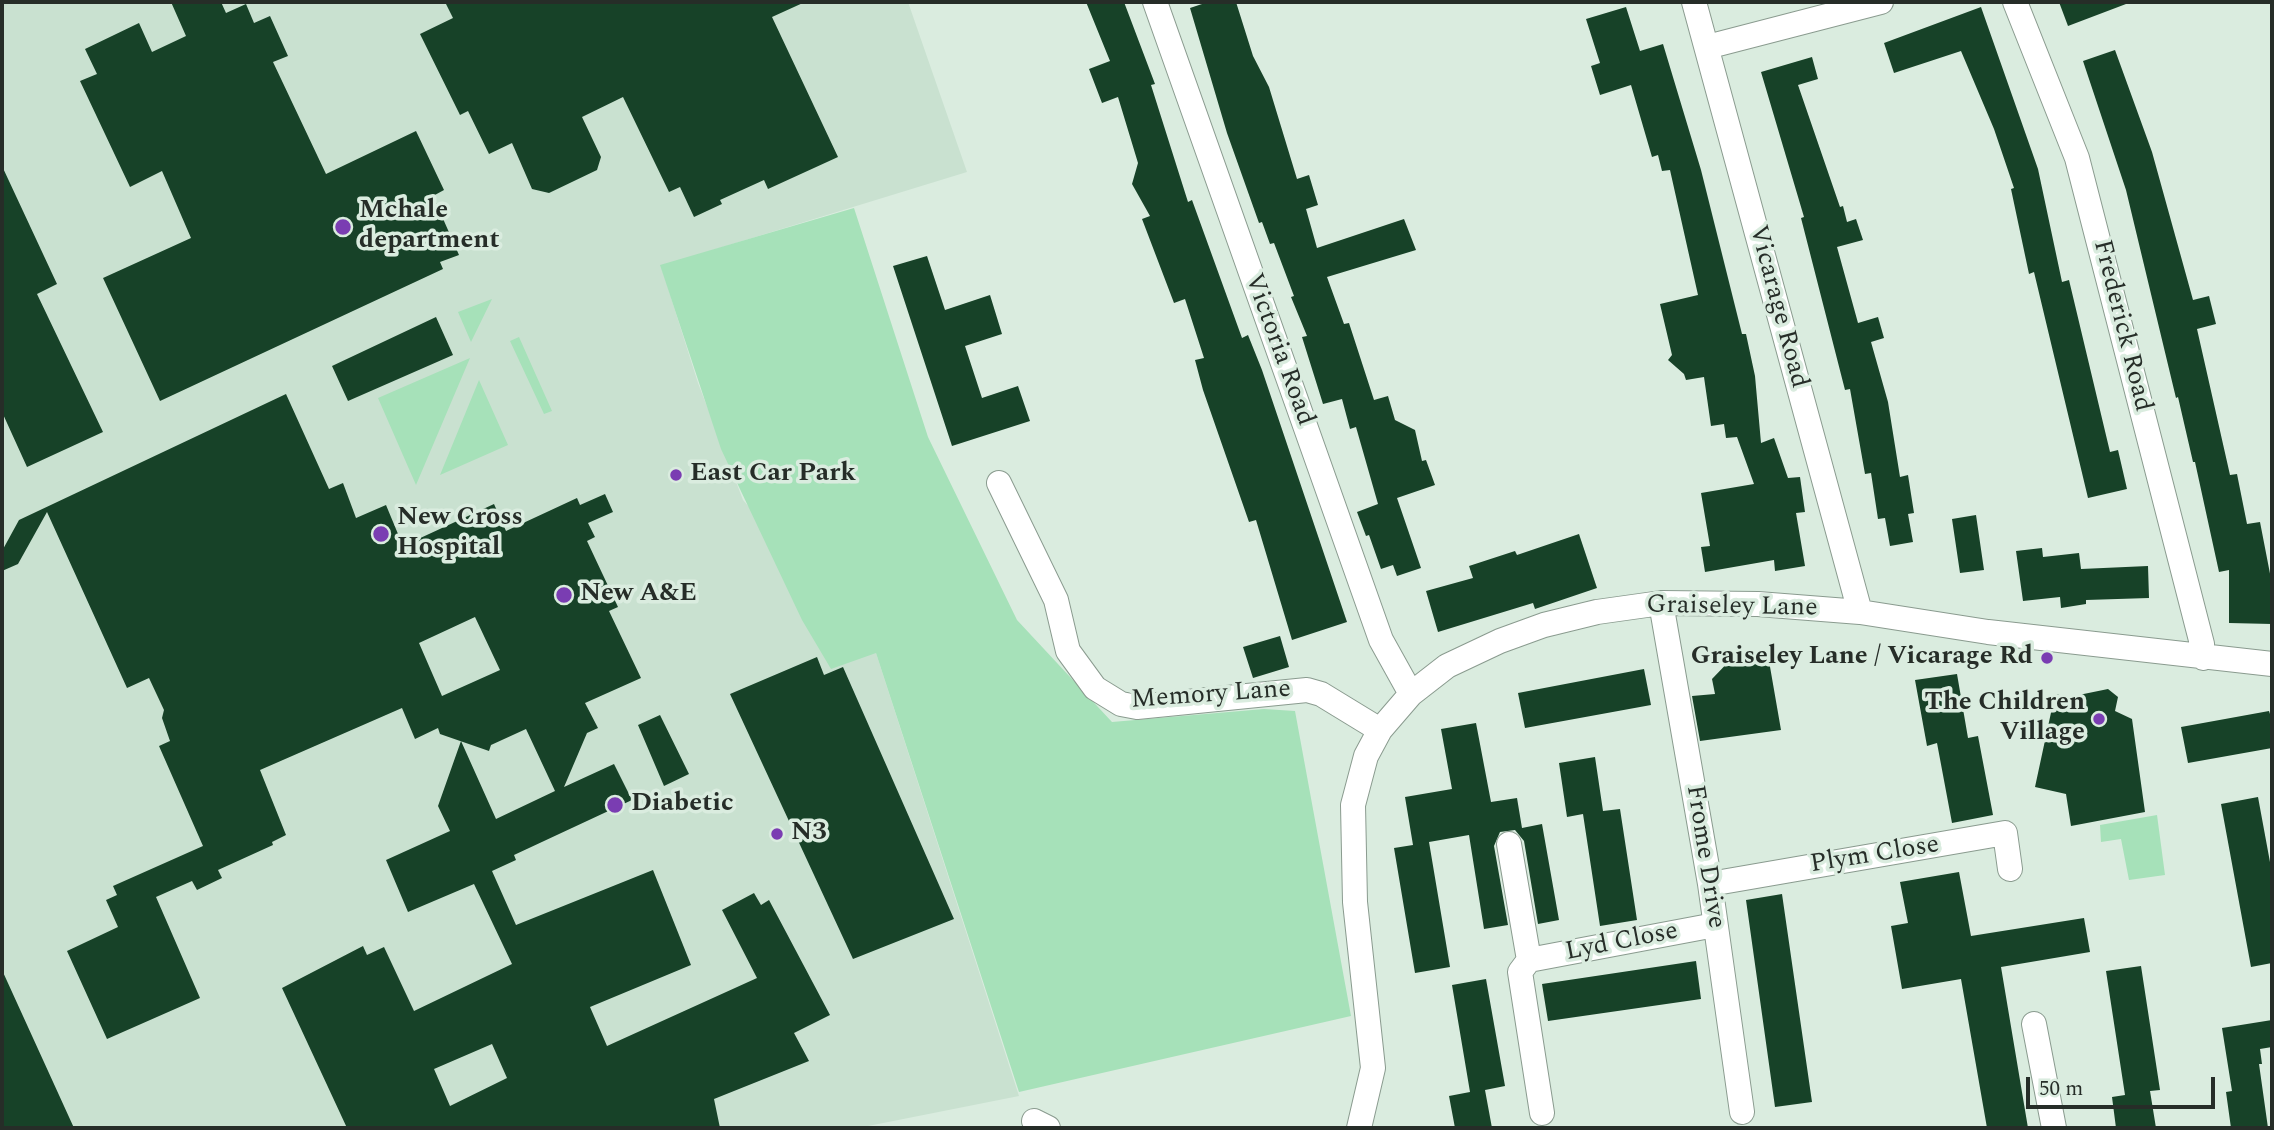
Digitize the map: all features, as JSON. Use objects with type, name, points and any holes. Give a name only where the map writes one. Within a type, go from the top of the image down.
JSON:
[{"type":"street","name":"Victoria Road","points":[[1155,2],[1381,640],[1411,694]]},
{"type":"street","name":"Vicarage Road","points":[[1694,2],[1860,612]]},
{"type":"street","points":[[1707,47],[1881,2]]},
{"type":"street","name":"Frederick Road","points":[[2015,2],[2077,158],[2199,630],[2203,658]]},
{"type":"street","name":"Memory Lane","points":[[999,483],[1056,600],[1069,652],[1095,688],[1121,704],[1137,707],[1307,690],[1321,694],[1380,730]]},
{"type":"street","name":"Graiseley Lane","points":[[1359,1128],[1373,1068],[1355,902],[1353,805],[1366,756],[1380,730],[1411,694],[1447,666],[1500,641],[1597,612],[1661,603],[1758,604],[1860,612],[1988,632],[2272,664]]},
{"type":"street","name":"Frome Drive","points":[[1661,603],[1710,884],[1742,1112]]},
{"type":"street","name":"Plym Close","points":[[1710,884],[2005,833],[2010,869]]},
{"type":"street","name":"Lyd Close","points":[[1509,844],[1530,960]]},
{"type":"street","name":"Lyd Close","points":[[1542,1113],[1520,972],[1530,960],[1715,925]]},
{"type":"street","points":[[2034,1024],[2054,1128]]},
{"type":"shaded area","name":"New Cross Hospital","points":[[2,2],[908,2],[967,172],[661,266],[698,383],[743,500],[876,653],[1019,1096],[858,1128],[2,1128]]},
{"type":"green space","points":[[854,208],[928,437],[1017,620],[1112,722],[1264,709],[1295,711],[1351,1016],[1019,1092],[876,653],[831,669],[802,620],[721,449],[660,265]]},
{"type":"green space","points":[[492,299],[471,342],[458,312]]},
{"type":"green space","points":[[519,337],[552,411],[544,414],[510,341]]},
{"type":"green space","points":[[470,358],[416,485],[378,398]]},
{"type":"green space","points":[[479,380],[508,445],[440,475]]},
{"type":"green space","points":[[2157,815],[2165,875],[2129,880],[2121,839],[2101,842],[2100,825]]},
{"type":"building","points":[[171,2],[221,2],[226,13],[246,4],[254,23],[270,16],[288,56],[273,62],[326,174],[416,131],[444,190],[433,196],[459,255],[440,262],[443,269],[160,401],[103,278],[191,238],[162,171],[130,187],[80,81],[97,74],[85,49],[139,23],[152,52],[186,36]]},
{"type":"building","points":[[445,2],[805,2],[772,17],[838,157],[768,189],[764,180],[720,200],[722,204],[694,217],[680,187],[669,192],[623,97],[582,117],[601,157],[597,170],[549,193],[532,189],[512,143],[489,154],[468,111],[460,115],[420,34],[453,18]]},
{"type":"building","points":[[1086,2],[1124,2],[1155,84],[1151,85],[1188,202],[1192,200],[1242,338],[1248,335],[1262,370],[1347,622],[1292,640],[1256,520],[1249,522],[1203,390],[1195,360],[1204,358],[1185,299],[1174,303],[1142,219],[1150,216],[1132,184],[1138,163],[1118,97],[1102,103],[1089,69],[1110,61]]},
{"type":"building","points":[[1208,2],[1236,2],[1253,56],[1269,87],[1297,179],[1309,175],[1318,205],[1306,209],[1317,248],[1404,219],[1416,250],[1327,277],[1344,324],[1349,323],[1374,400],[1388,396],[1395,420],[1415,430],[1422,461],[1426,460],[1435,485],[1397,498],[1421,568],[1397,576],[1393,565],[1381,569],[1369,535],[1366,536],[1357,512],[1378,504],[1356,427],[1350,429],[1342,399],[1323,404],[1302,337],[1307,336],[1291,297],[1294,296],[1274,243],[1270,244],[1262,222],[1259,223],[1227,133],[1190,8]]},
{"type":"building","points":[[2059,2],[2126,2],[2126,4],[2068,26]]},
{"type":"building","points":[[1626,7],[1640,51],[1663,44],[1701,170],[1742,334],[1746,334],[1755,376],[1761,443],[1774,438],[1788,478],[1800,477],[1805,512],[1796,513],[1805,566],[1775,571],[1774,560],[1705,572],[1701,547],[1710,546],[1701,493],[1754,484],[1737,437],[1726,438],[1724,424],[1711,426],[1704,377],[1686,380],[1684,374],[1668,360],[1672,355],[1660,304],[1698,295],[1670,170],[1662,171],[1658,155],[1652,157],[1631,85],[1600,95],[1591,66],[1600,63],[1586,19]]},
{"type":"building","points":[[1981,7],[2038,169],[2062,282],[2069,280],[2110,452],[2118,450],[2127,489],[2088,498],[2034,272],[2029,274],[2011,189],[2014,188],[1994,129],[1961,51],[1894,73],[1884,43]]},
{"type":"building","points":[[2115,50],[2152,152],[2193,300],[2209,296],[2216,324],[2197,329],[2230,475],[2237,474],[2247,524],[2260,522],[2272,584],[2272,624],[2229,623],[2229,570],[2219,572],[2195,462],[2178,397],[2176,398],[2126,190],[2083,61]]},
{"type":"building","points":[[1812,57],[1818,79],[1798,85],[1840,207],[1843,206],[1847,222],[1856,219],[1863,240],[1837,247],[1858,323],[1878,317],[1884,338],[1871,342],[1888,402],[1900,477],[1908,475],[1914,513],[1908,514],[1913,542],[1890,546],[1885,518],[1878,519],[1871,473],[1865,474],[1850,389],[1845,390],[1801,218],[1804,217],[1761,72]]},
{"type":"building","points":[[2,166],[57,284],[37,294],[103,432],[27,467],[2,412]]},
{"type":"building","points":[[927,256],[945,310],[990,295],[1002,334],[965,346],[982,398],[1018,386],[1030,421],[952,446],[893,266]]},
{"type":"building","points":[[436,317],[453,355],[348,401],[332,366]]},
{"type":"building","points":[[286,394],[329,489],[343,483],[356,518],[386,505],[403,546],[494,504],[506,531],[577,498],[580,505],[605,494],[613,512],[588,523],[595,537],[587,541],[618,607],[609,611],[641,678],[585,703],[598,728],[587,733],[564,787],[614,764],[632,800],[514,855],[516,860],[492,871],[516,925],[653,870],[691,965],[590,1007],[607,1046],[757,978],[722,910],[754,893],[761,905],[769,900],[830,1015],[794,1033],[809,1061],[714,1099],[720,1128],[347,1128],[282,988],[363,946],[367,955],[384,947],[414,1011],[512,964],[474,884],[408,912],[386,860],[450,831],[438,806],[461,741],[440,734],[438,728],[415,739],[402,708],[260,770],[286,835],[272,842],[273,845],[218,870],[222,878],[197,890],[192,881],[156,897],[200,998],[107,1039],[67,951],[118,927],[106,900],[117,895],[113,886],[203,846],[159,746],[170,741],[162,718],[164,710],[149,678],[127,688],[47,512],[18,564],[2,571],[2,551],[19,520]],"holes":[[[475,617],[500,670],[442,696],[419,643]],[[526,729],[555,791],[496,819],[461,741],[489,751],[491,745]],[[492,1044],[507,1078],[450,1106],[434,1069]]]},
{"type":"building","points":[[1976,515],[1984,570],[1960,573],[1952,519]]},
{"type":"building","points":[[1579,534],[1597,588],[1535,609],[1533,603],[1438,632],[1426,591],[1473,578],[1469,566],[1515,551],[1517,555]]},
{"type":"building","points":[[2042,548],[2043,557],[2079,553],[2081,569],[2148,566],[2149,598],[2086,600],[2086,604],[2061,608],[2060,597],[2023,601],[2016,551]]},
{"type":"building","points":[[1280,636],[1289,667],[1253,678],[1243,647]]},
{"type":"building","points":[[1736,654],[1769,661],[1781,730],[1700,741],[1692,696],[1715,694],[1712,679]]},
{"type":"building","points":[[817,657],[824,675],[843,667],[954,919],[853,959],[730,694]]},
{"type":"building","points":[[1644,669],[1651,705],[1525,728],[1518,693]]},
{"type":"building","points":[[1957,674],[1968,738],[1978,736],[1993,815],[1952,823],[1937,743],[1927,746],[1915,680]]},
{"type":"building","points":[[2108,689],[2118,697],[2115,711],[2132,719],[2145,812],[2071,826],[2066,794],[2035,787],[2055,694],[2069,697]]},
{"type":"building","points":[[2269,711],[2272,720],[2272,748],[2188,763],[2181,727]]},
{"type":"building","points":[[660,715],[689,774],[664,786],[638,725]]},
{"type":"building","points":[[1476,723],[1491,802],[1517,798],[1522,828],[1542,824],[1559,920],[1538,924],[1524,841],[1515,830],[1500,832],[1494,846],[1508,925],[1484,929],[1469,835],[1429,842],[1450,967],[1415,973],[1394,848],[1413,845],[1405,797],[1452,789],[1441,729]]},
{"type":"building","points":[[1595,757],[1603,811],[1620,809],[1637,920],[1600,926],[1583,814],[1567,817],[1559,763]]},
{"type":"building","points":[[2258,797],[2272,873],[2272,963],[2251,967],[2221,804]]},
{"type":"building","points":[[1959,872],[1971,936],[2084,918],[2090,952],[2001,967],[2028,1128],[1987,1128],[1961,979],[1902,989],[1891,926],[1908,923],[1900,882]]},
{"type":"building","points":[[1782,894],[1812,1102],[1775,1107],[1746,900]]},
{"type":"building","points":[[1696,961],[1701,999],[1548,1021],[1542,984]]},
{"type":"building","points":[[2141,966],[2160,1090],[2150,1091],[2156,1128],[2116,1128],[2112,1097],[2125,1095],[2106,971]]},
{"type":"building","points":[[2,970],[74,1128],[2,1128]]},
{"type":"building","points":[[1486,979],[1505,1086],[1485,1090],[1492,1128],[1455,1128],[1449,1096],[1470,1092],[1452,985]]},
{"type":"building","points":[[2272,1020],[2272,1047],[2260,1049],[2262,1064],[2259,1064],[2268,1128],[2231,1128],[2226,1092],[2232,1091],[2222,1028]]},
{"type":"place","name":"Mchale department","points":[[343,227]]},
{"type":"place","name":"East Car Park","points":[[676,475]]},
{"type":"place","name":"New Cross Hospital","points":[[381,534]]},
{"type":"place","name":"New A&E","points":[[564,595]]},
{"type":"place","name":"Graiseley Lane / Vicarage Rd","points":[[2047,658]]},
{"type":"place","name":"The Children Village","points":[[2099,719]]},
{"type":"place","name":"Diabetic","points":[[615,805]]},
{"type":"place","name":"N3","points":[[777,834]]}]
